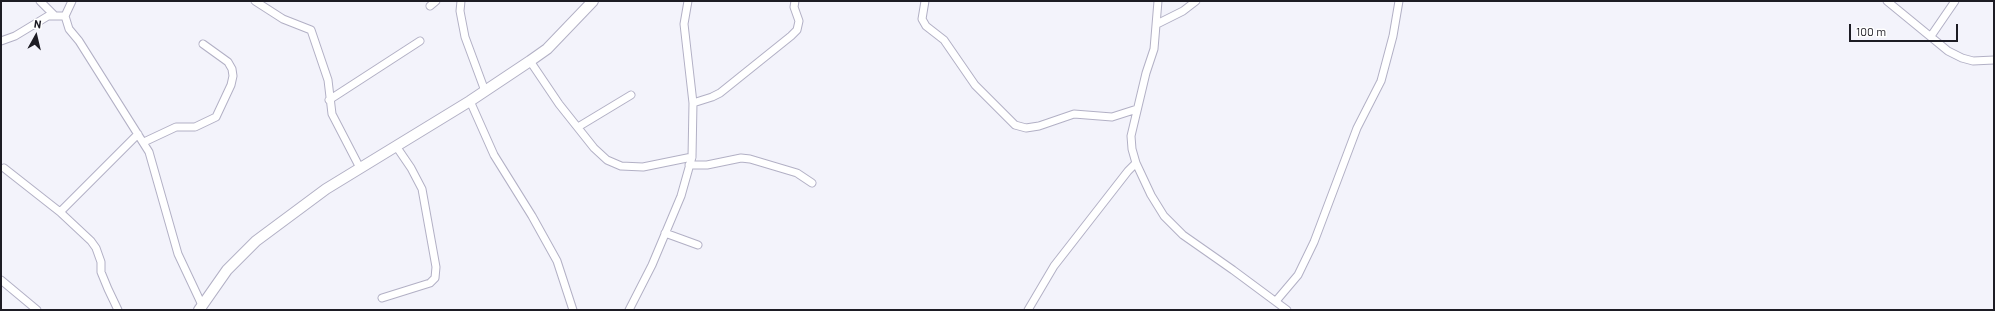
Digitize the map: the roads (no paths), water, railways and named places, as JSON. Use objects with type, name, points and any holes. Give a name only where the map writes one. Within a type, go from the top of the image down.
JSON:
[{"type":"main road","points":[[201,308],[227,270],[256,241],[326,189],[470,101],[547,49],[593,1]]},
{"type":"street","points":[[40,1],[54,15]]},
{"type":"street","points":[[72,1],[65,16],[69,29],[79,41],[149,152],[178,254],[201,308]]},
{"type":"street","points":[[256,1],[283,19],[311,30],[328,80],[329,100],[332,114],[360,168]]},
{"type":"street","points":[[461,1],[460,12],[465,37],[485,90]]},
{"type":"street","points":[[629,310],[652,265],[681,196],[692,157],[693,103],[684,24],[688,1]]},
{"type":"street","points":[[693,103],[720,93],[791,36],[797,30],[799,21],[794,7],[796,1]]},
{"type":"street","points":[[925,1],[922,19],[926,26],[944,40],[975,85],[1015,125],[1026,128],[1039,126],[1074,114],[1112,117],[1137,109]]},
{"type":"street","points":[[1158,1],[1154,49],[1146,73],[1131,136],[1132,149],[1136,164],[1151,195],[1164,216],[1183,235],[1287,310]]},
{"type":"street","points":[[1157,24],[1183,11],[1196,1]]},
{"type":"street","points":[[1276,301],[1298,275],[1311,248],[1357,128],[1381,81],[1393,36],[1399,1]]},
{"type":"street","points":[[1886,1],[1948,51],[1962,58],[1973,61],[1994,60]]},
{"type":"street","points":[[1930,36],[1955,1]]},
{"type":"street","points":[[1,41],[15,36],[48,16],[65,16]]},
{"type":"street","points":[[329,100],[420,41]]},
{"type":"street","points":[[144,142],[176,127],[195,127],[216,116],[234,76],[228,62],[203,44]]},
{"type":"street","points":[[530,61],[543,83],[594,148],[607,160],[621,166],[643,167],[692,157]]},
{"type":"street","points":[[578,127],[631,95]]},
{"type":"street","points":[[470,101],[494,155],[532,216],[557,261],[573,310]]},
{"type":"street","points":[[60,212],[138,134]]},
{"type":"street","points":[[382,298],[430,283],[435,278],[422,189],[411,168],[396,146]]},
{"type":"street","points":[[689,165],[707,165],[741,158],[750,159],[797,173],[812,183]]},
{"type":"street","points":[[1028,310],[1054,266],[1128,171],[1136,164]]},
{"type":"street","points":[[4,168],[60,212],[91,241],[96,248],[101,262],[101,272],[118,310]]},
{"type":"street","points":[[665,233],[698,245]]},
{"type":"street","points":[[1,280],[36,310]]}]
